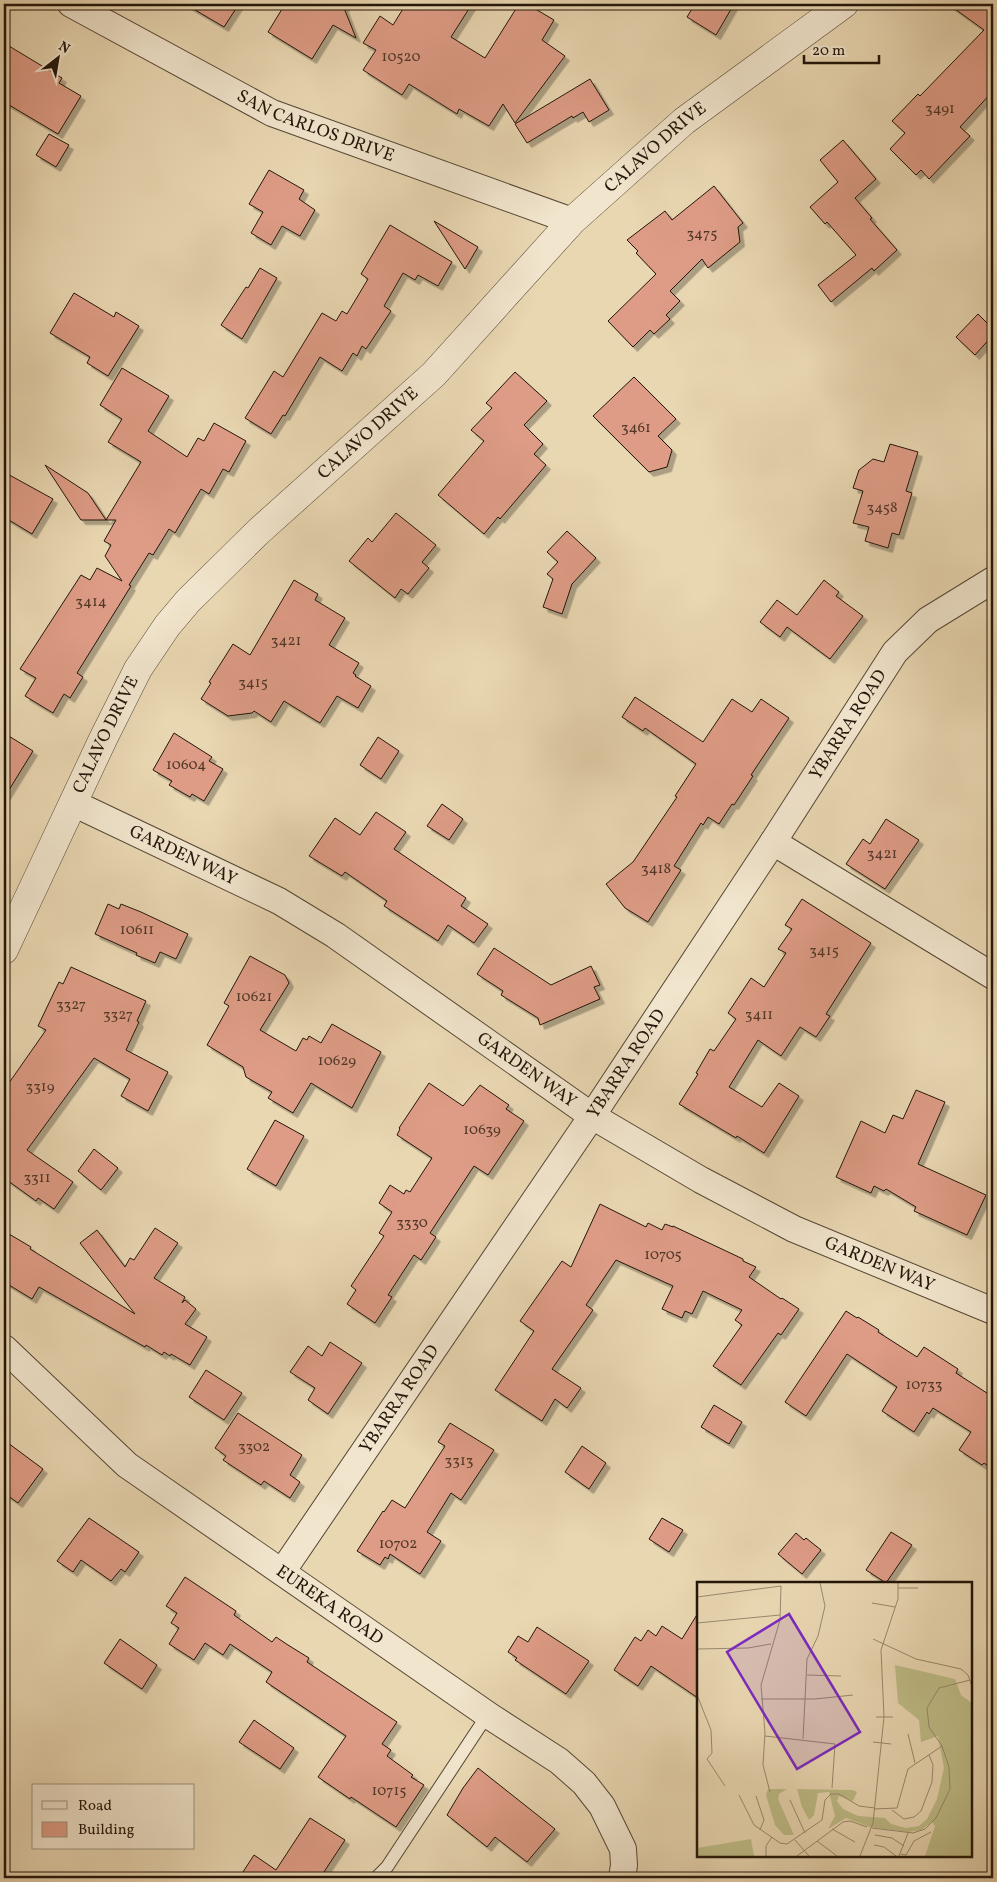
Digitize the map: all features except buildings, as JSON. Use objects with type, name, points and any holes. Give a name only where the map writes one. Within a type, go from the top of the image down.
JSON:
[{"type":"street","name":"SAN CARLOS DRIVE","points":[[71,4],[272,113],[572,221]]},
{"type":"street","name":"CALAVO DRIVE","points":[[4,950],[138,669],[166,626],[188,601],[258,532],[434,374],[572,221],[684,121],[844,4]]},
{"type":"street","name":"YBARRA ROAD","points":[[282,1572],[592,1116],[773,842],[895,652],[928,620],[993,580]]},
{"type":"street","name":"GARDEN WAY","points":[[73,803],[279,901],[342,940],[592,1116],[701,1180],[794,1229],[993,1311]]},
{"type":"street","points":[[773,842],[993,976]]},
{"type":"street","name":"EUREKA ROAD","points":[[4,1348],[127,1465],[559,1761],[584,1783],[602,1806],[623,1848],[624,1865],[622,1878]]},
{"type":"lane","points":[[376,1878],[387,1867],[488,1714]]}]
